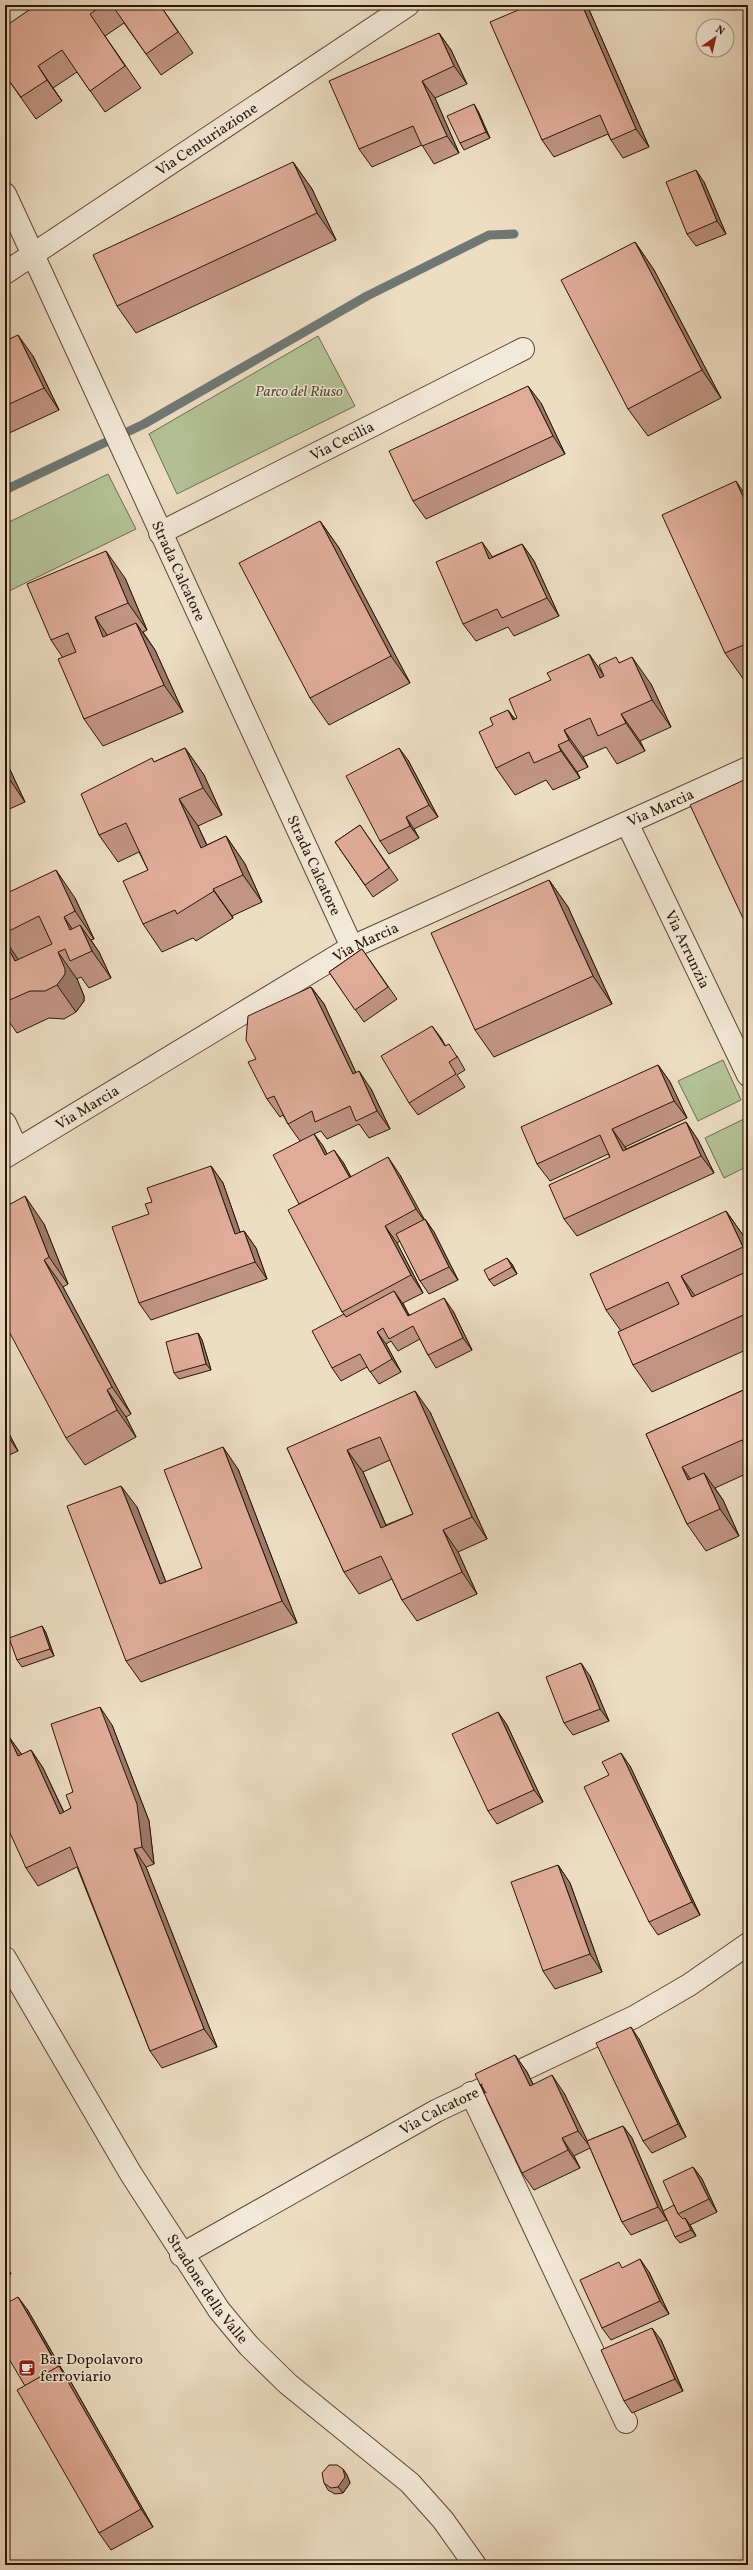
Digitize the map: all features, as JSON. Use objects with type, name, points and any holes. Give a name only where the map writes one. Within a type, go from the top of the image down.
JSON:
[{"type":"street","name":"Via Centuriazione","points":[[5,273],[34,256],[408,5]]},
{"type":"street","name":"Strada Calcatore","points":[[5,194],[121,449],[352,947]]},
{"type":"street","name":"Via Cecilia","points":[[160,533],[523,349]]},
{"type":"street","name":"Via Marcia","points":[[11,1153],[352,947],[748,768]]},
{"type":"street","name":"Via Arrunzia","points":[[627,823],[748,1075]]},
{"type":"street","points":[[5,1123],[11,1153]]},
{"type":"street","name":"Via Calcatore I","points":[[182,2255],[412,2124],[471,2093],[634,2017],[689,1985],[748,1944]]},
{"type":"street","name":"Stradone della Valle","points":[[5,1958],[89,2105],[182,2255],[219,2310],[249,2346],[308,2402],[410,2483],[443,2520],[475,2565]]},
{"type":"street","points":[[471,2093],[626,2422]]},
{"type":"green space","name":"Parco del Riuso","points":[[318,336],[355,406],[177,494],[149,434]]},
{"type":"green space","points":[[108,474],[136,529],[5,593],[5,524]]},
{"type":"green space","points":[[723,1060],[741,1100],[698,1121],[678,1081]]},
{"type":"green space","points":[[748,1117],[748,1166],[724,1178],[705,1138]]},
{"type":"building","points":[[35,5],[103,5],[90,14],[125,66],[90,91],[62,50],[38,66],[47,80],[21,97],[5,75],[5,15],[10,23]]},
{"type":"building","points":[[112,5],[160,5],[178,32],[146,54]]},
{"type":"building","points":[[530,5],[582,5],[636,129],[611,140],[600,115],[542,140],[490,22]]},
{"type":"building","points":[[439,33],[454,66],[422,81],[447,136],[422,146],[413,126],[359,149],[329,81]]},
{"type":"building","points":[[474,104],[486,132],[460,143],[447,116]]},
{"type":"building","points":[[293,162],[317,213],[117,306],[93,255]]},
{"type":"building","points":[[696,170],[717,221],[687,234],[666,182]]},
{"type":"building","points":[[635,242],[702,370],[628,409],[561,280]]},
{"type":"building","points":[[18,335],[44,388],[5,406],[5,341]]},
{"type":"building","points":[[528,386],[553,436],[413,501],[389,451]]},
{"type":"building","points":[[736,481],[748,508],[748,643],[725,653],[662,515]]},
{"type":"building","points":[[320,521],[391,656],[310,698],[239,563]]},
{"type":"building","points":[[482,542],[489,559],[522,544],[547,598],[502,618],[497,609],[463,624],[436,562]]},
{"type":"building","points":[[106,551],[128,603],[95,617],[103,637],[136,623],[164,685],[84,719],[58,659],[76,652],[68,633],[51,640],[27,584]]},
{"type":"building","points":[[589,654],[600,678],[604,676],[599,665],[616,657],[619,663],[632,657],[652,700],[621,714],[626,723],[598,736],[590,718],[564,730],[569,740],[558,745],[561,751],[534,763],[529,752],[496,768],[479,732],[493,725],[490,718],[508,710],[513,720],[517,718],[509,699],[551,680],[547,673]]},
{"type":"building","points":[[185,748],[203,788],[179,799],[201,848],[226,836],[243,875],[213,889],[214,891],[177,914],[175,910],[143,924],[123,881],[148,870],[126,823],[99,835],[81,794],[152,758],[154,762]]},
{"type":"building","points":[[399,748],[429,805],[406,817],[410,826],[380,841],[346,776]]},
{"type":"building","points":[[744,780],[748,788],[748,929],[690,805]]},
{"type":"building","points":[[360,825],[389,868],[365,885],[335,842]]},
{"type":"building","points":[[56,870],[75,911],[64,917],[70,930],[80,925],[92,951],[70,961],[65,949],[58,952],[65,969],[65,974],[57,985],[45,991],[30,991],[5,1002],[5,942],[15,961],[52,944],[39,916],[5,933],[5,894]]},
{"type":"building","points":[[549,880],[593,976],[475,1030],[431,933]]},
{"type":"building","points":[[362,949],[388,987],[355,1010],[329,972]]},
{"type":"building","points":[[311,987],[353,1074],[359,1071],[377,1111],[356,1121],[350,1106],[315,1122],[312,1111],[288,1124],[274,1096],[267,1099],[248,1062],[256,1059],[246,1040],[248,1016]]},
{"type":"building","points":[[432,1026],[445,1046],[449,1044],[457,1057],[449,1062],[456,1074],[409,1103],[381,1056]]},
{"type":"building","points":[[658,1065],[674,1101],[612,1129],[623,1151],[686,1122],[701,1156],[564,1219],[549,1185],[610,1157],[600,1135],[537,1164],[521,1127]]},
{"type":"building","points":[[314,1134],[325,1155],[334,1150],[350,1178],[299,1204],[273,1155]]},
{"type":"building","points":[[388,1157],[416,1209],[385,1226],[411,1275],[342,1312],[288,1210]]},
{"type":"building","points":[[211,1166],[235,1234],[244,1231],[255,1262],[139,1303],[112,1227],[149,1214],[145,1204],[152,1202],[147,1188]]},
{"type":"building","points":[[25,1196],[49,1257],[44,1260],[112,1387],[107,1390],[117,1410],[66,1438],[5,1324],[5,1207]]},
{"type":"building","points":[[726,1211],[743,1247],[681,1276],[692,1297],[748,1271],[748,1313],[633,1365],[618,1332],[679,1304],[668,1282],[606,1310],[590,1274]]},
{"type":"building","points":[[425,1219],[449,1267],[420,1281],[396,1234]]},
{"type":"building","points":[[507,1258],[512,1267],[489,1280],[484,1270]]},
{"type":"building","points":[[394,1291],[408,1316],[444,1298],[463,1338],[428,1355],[413,1326],[389,1339],[383,1328],[377,1332],[392,1359],[370,1372],[360,1354],[332,1368],[312,1331],[344,1314],[346,1317]]},
{"type":"building","points":[[198,1333],[206,1364],[174,1373],[166,1342]]},
{"type":"building","points":[[748,1388],[748,1452],[742,1440],[682,1467],[688,1480],[704,1473],[720,1509],[687,1524],[646,1434]]},
{"type":"building","points":[[415,1391],[472,1517],[443,1530],[462,1572],[402,1600],[381,1556],[344,1572],[287,1448]],"holes":[[[380,1437],[413,1514],[381,1528],[347,1450]]]},
{"type":"building","points":[[5,1430],[9,1438],[5,1440]]},
{"type":"building","points":[[223,1447],[282,1601],[126,1661],[67,1506],[121,1486],[160,1584],[202,1568],[164,1470]]},
{"type":"building","points":[[748,1589],[748,1601],[744,1591]]},
{"type":"building","points":[[42,1626],[50,1649],[17,1660],[9,1638]]},
{"type":"building","points":[[581,1663],[600,1709],[564,1723],[546,1677]]},
{"type":"building","points":[[100,1707],[137,1804],[142,1847],[134,1849],[204,2029],[150,2051],[70,1847],[26,1868],[5,1822],[5,1739],[9,1737],[18,1756],[31,1750],[60,1814],[71,1808],[66,1795],[73,1792],[51,1724]]},
{"type":"building","points":[[498,1712],[534,1790],[488,1811],[452,1734]]},
{"type":"building","points":[[621,1753],[692,1902],[649,1922],[584,1787],[609,1775],[602,1762]]},
{"type":"building","points":[[558,1865],[590,1954],[543,1971],[511,1882]]},
{"type":"building","points":[[631,2027],[678,2124],[643,2141],[596,2043]]},
{"type":"building","points":[[515,2055],[530,2086],[552,2075],[578,2131],[562,2138],[568,2150],[522,2173],[475,2074]]},
{"type":"building","points":[[623,2126],[658,2207],[622,2222],[587,2141]]},
{"type":"building","points":[[693,2167],[709,2199],[678,2214],[663,2181]]},
{"type":"building","points":[[674,2205],[678,2214],[683,2219],[685,2218],[691,2230],[675,2237],[663,2211]]},
{"type":"building","points":[[640,2259],[660,2301],[602,2328],[580,2280],[619,2262],[622,2268]]},
{"type":"building","points":[[18,2297],[58,2367],[25,2386],[5,2352],[5,2304]]},
{"type":"building","points":[[652,2328],[675,2379],[624,2401],[601,2350]]},
{"type":"building","points":[[59,2366],[141,2509],[99,2533],[17,2390]]},
{"type":"building","points":[[329,2465],[337,2465],[343,2469],[345,2477],[338,2487],[331,2488],[324,2483],[322,2473]]},
{"type":"waterway","points":[[5,490],[144,424],[367,296],[489,235],[514,234]]},
{"type":"place","name":"Bar Dopolavoro ferroviario","points":[[27,2368]]}]
